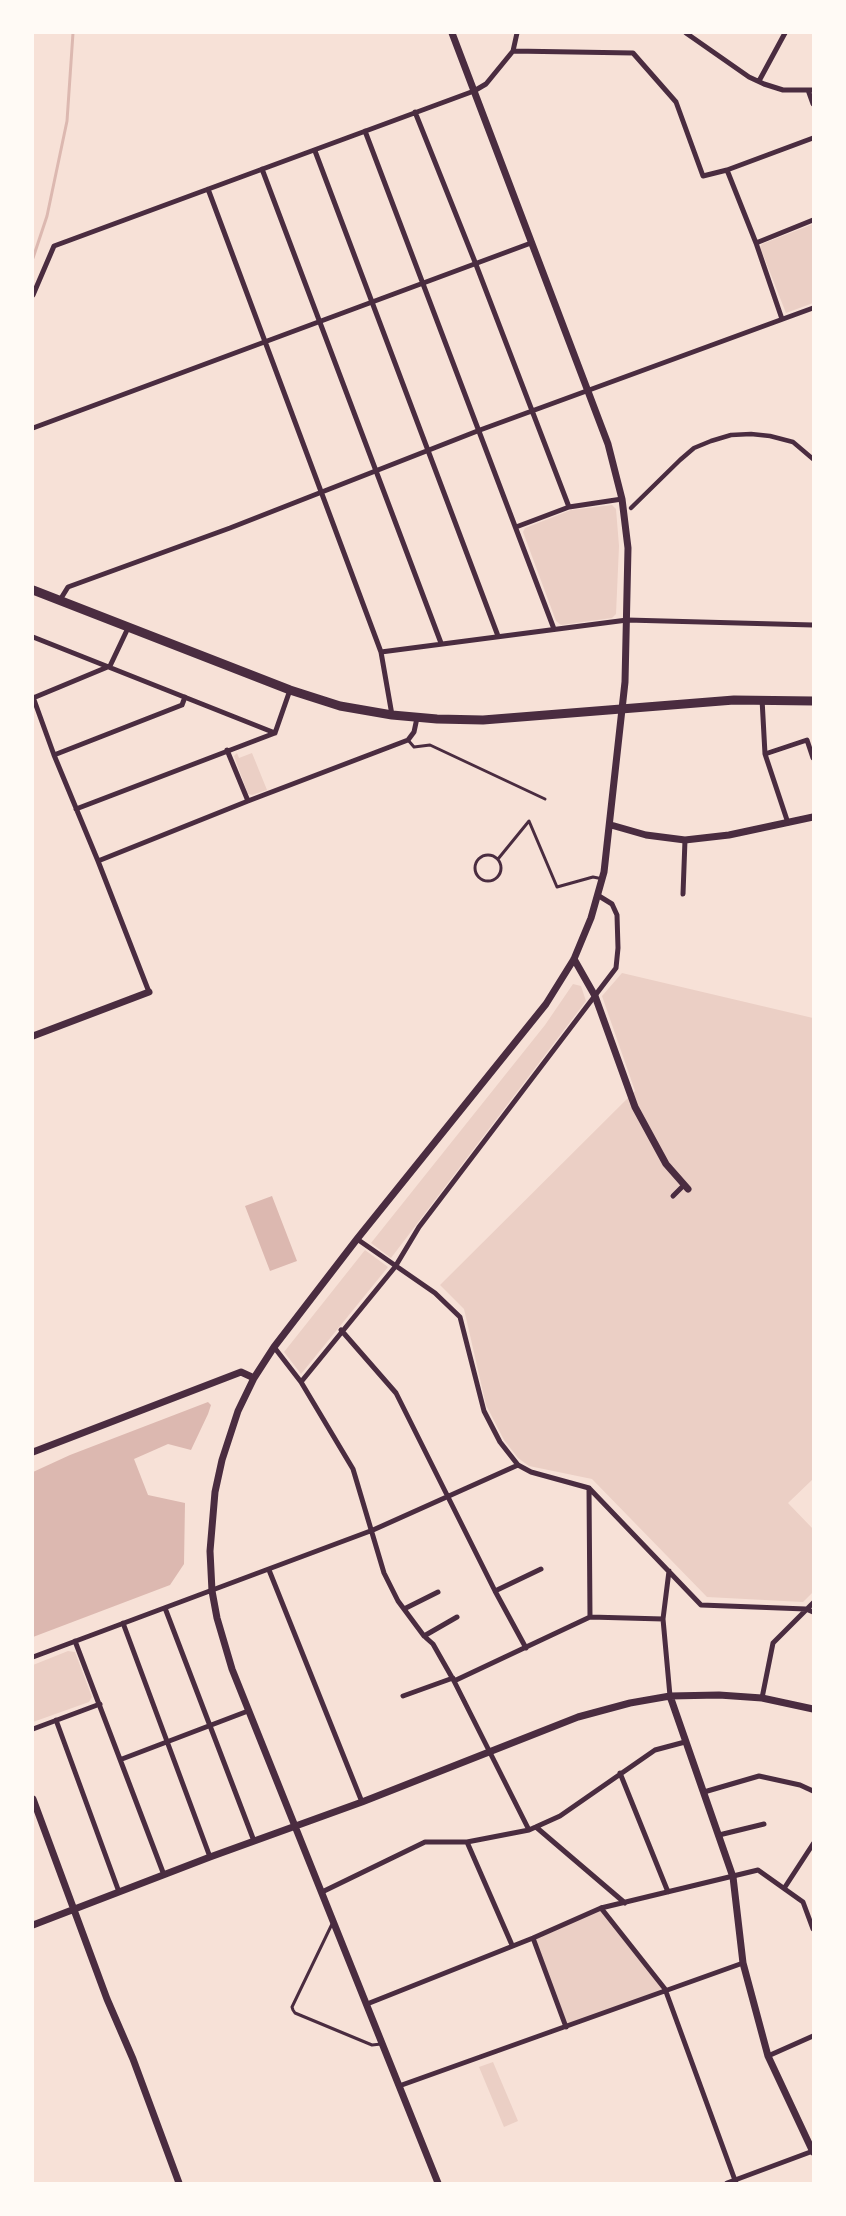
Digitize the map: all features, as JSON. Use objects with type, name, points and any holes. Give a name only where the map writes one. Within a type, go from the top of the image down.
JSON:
[{"type":"main road","points":[[33,590],[290,690],[340,706],[392,716],[501,719],[762,699],[813,701]]},
{"type":"street","points":[[438,2183],[248,1711],[224,1642],[212,1591],[210,1551],[215,1492],[229,1434],[254,1378],[274,1347],[357,1239],[530,1026],[574,959],[599,896],[603,879],[624,709],[628,548],[622,499],[614,461],[452,33]]},
{"type":"street","points":[[33,295],[54,246],[474,91],[486,84],[513,51],[517,33]]},
{"type":"street","points":[[686,33],[749,78],[783,90],[810,90],[813,104]]},
{"type":"street","points":[[759,81],[785,33]]},
{"type":"street","points":[[513,51],[633,53],[676,102],[704,176],[727,170],[813,138]]},
{"type":"street","points":[[415,112],[476,262],[568,507]]},
{"type":"street","points":[[365,131],[554,629]]},
{"type":"street","points":[[315,151],[498,636]]},
{"type":"street","points":[[262,169],[441,643]]},
{"type":"street","points":[[727,170],[756,243],[782,319]]},
{"type":"street","points":[[208,189],[381,652],[392,716]]},
{"type":"street","points":[[756,243],[813,220]]},
{"type":"street","points":[[33,428],[531,243]]},
{"type":"street","points":[[60,600],[68,587],[230,528],[480,430],[813,308]]},
{"type":"street","points":[[631,508],[694,448],[731,435],[770,436],[793,442],[813,459]]},
{"type":"street","points":[[516,527],[568,507],[622,499]]},
{"type":"street","points":[[381,652],[627,620],[813,625]]},
{"type":"street","points":[[33,1036],[149,992],[33,697],[110,666],[128,627]]},
{"type":"street","points":[[33,637],[275,733]]},
{"type":"street","points":[[275,733],[290,690]]},
{"type":"street","points":[[54,755],[182,705],[185,697]]},
{"type":"street","points":[[762,699],[765,754],[788,823]]},
{"type":"street","points":[[98,861],[248,801],[408,741],[413,736],[417,718]]},
{"type":"street","points":[[76,809],[275,733]]},
{"type":"street","points":[[765,754],[807,740],[813,758]]},
{"type":"street","points":[[227,750],[248,801]]},
{"type":"street","points":[[611,825],[646,835],[685,840],[729,835],[813,817]]},
{"type":"street","points":[[683,894],[685,840]]},
{"type":"street","points":[[300,1382],[395,1267],[419,1227],[616,968],[617,915],[612,904],[599,896]]},
{"type":"street","points":[[574,959],[595,996],[635,1107],[666,1164],[686,1187],[673,1196]]},
{"type":"street","points":[[357,1239],[435,1293],[460,1317],[484,1412],[500,1442],[518,1465],[531,1472],[589,1488],[701,1605],[806,1609],[813,1612]]},
{"type":"street","points":[[341,1330],[396,1393],[526,1648]]},
{"type":"street","points":[[274,1347],[300,1382],[352,1469],[384,1573],[398,1601],[424,1636],[433,1644],[453,1679],[529,1830]]},
{"type":"street","points":[[33,1452],[241,1372],[254,1378]]},
{"type":"street","points":[[33,1657],[372,1530],[518,1465]]},
{"type":"street","points":[[589,1488],[590,1617]]},
{"type":"street","points":[[495,1591],[541,1569]]},
{"type":"street","points":[[269,1570],[362,1802]]},
{"type":"street","points":[[669,1571],[663,1619],[670,1696],[734,1877],[743,1963],[768,2056],[813,2151],[727,2183]]},
{"type":"street","points":[[404,1609],[438,1592]]},
{"type":"street","points":[[762,1698],[773,1643],[813,1603]]},
{"type":"street","points":[[165,1608],[254,1841]]},
{"type":"street","points":[[424,1636],[457,1617]]},
{"type":"street","points":[[403,1696],[453,1679],[526,1648],[590,1617],[663,1619]]},
{"type":"street","points":[[123,1623],[210,1857]]},
{"type":"street","points":[[75,1641],[122,1759],[164,1875]]},
{"type":"street","points":[[33,1925],[362,1802],[578,1717],[630,1703],[670,1696],[719,1695],[762,1698],[813,1708]]},
{"type":"street","points":[[33,1729],[100,1704]]},
{"type":"street","points":[[122,1759],[248,1711]]},
{"type":"street","points":[[56,1720],[119,1892]]},
{"type":"street","points":[[322,1892],[425,1842],[467,1842],[529,1830],[560,1816],[655,1750],[685,1743]]},
{"type":"street","points":[[620,1773],[668,1892]]},
{"type":"street","points":[[704,1792],[759,1776],[800,1785],[813,1791]]},
{"type":"street","points":[[33,1799],[179,2183]]},
{"type":"street","points":[[719,1835],[764,1824]]},
{"type":"street","points":[[536,1827],[625,1903]]},
{"type":"street","points":[[467,1842],[512,1945]]},
{"type":"street","points":[[785,1887],[813,1844]]},
{"type":"street","points":[[367,2004],[602,1908],[758,1870],[803,1902],[813,1927]]},
{"type":"street","points":[[602,1908],[665,1989],[736,2181]]},
{"type":"street","points":[[533,1938],[566,2026]]},
{"type":"street","points":[[399,2086],[743,1963]]},
{"type":"street","points":[[768,2056],[813,2036]]},
{"type":"lane","points":[[408,741],[414,747],[430,745],[545,799]]},
{"type":"lane","points":[[498,859],[529,821],[557,887],[593,877],[603,879]]},
{"type":"lane","points":[[489,855],[498,859],[501,869],[497,878],[488,881],[479,877],[475,867],[480,858],[489,855]]},
{"type":"lane","points":[[333,1921],[292,2007],[293,2010],[372,2045],[382,2044]]},
{"type":"shaded area","points":[[813,224],[813,303],[786,313],[760,247],[762,244]]},
{"type":"shaded area","points":[[612,505],[616,509],[619,546],[616,614],[612,618],[561,625],[556,621],[523,532],[525,528],[571,510]]},
{"type":"shaded area","points":[[237,753],[239,758],[252,753],[267,790],[252,795],[248,794],[234,756]]},
{"type":"shaded area","points":[[622,973],[813,1018],[813,1479],[788,1503],[813,1529],[813,1592],[803,1602],[707,1597],[592,1479],[529,1466],[518,1458],[504,1440],[486,1405],[464,1309],[440,1285],[635,1091],[602,996]]},
{"type":"shaded area","points":[[573,984],[581,986],[586,1001],[391,1258],[371,1243],[545,1025]]},
{"type":"shaded area","points":[[272,1196],[297,1261],[270,1271],[245,1206]]},
{"type":"shaded area","points":[[365,1250],[388,1267],[301,1374],[284,1352]]},
{"type":"shaded area","points":[[208,1402],[211,1405],[208,1414],[191,1450],[168,1444],[134,1459],[148,1495],[185,1503],[184,1564],[170,1585],[33,1637],[33,1472],[70,1455]]},
{"type":"shaded area","points":[[68,1651],[75,1652],[92,1697],[89,1702],[33,1722],[33,1665]]},
{"type":"shaded area","points":[[601,1908],[665,1989],[566,2027],[533,1938]]},
{"type":"shaded area","points":[[493,2062],[518,2121],[504,2127],[479,2067]]},
{"type":"waterway","points":[[33,258],[47,216],[67,121],[73,33]]}]
